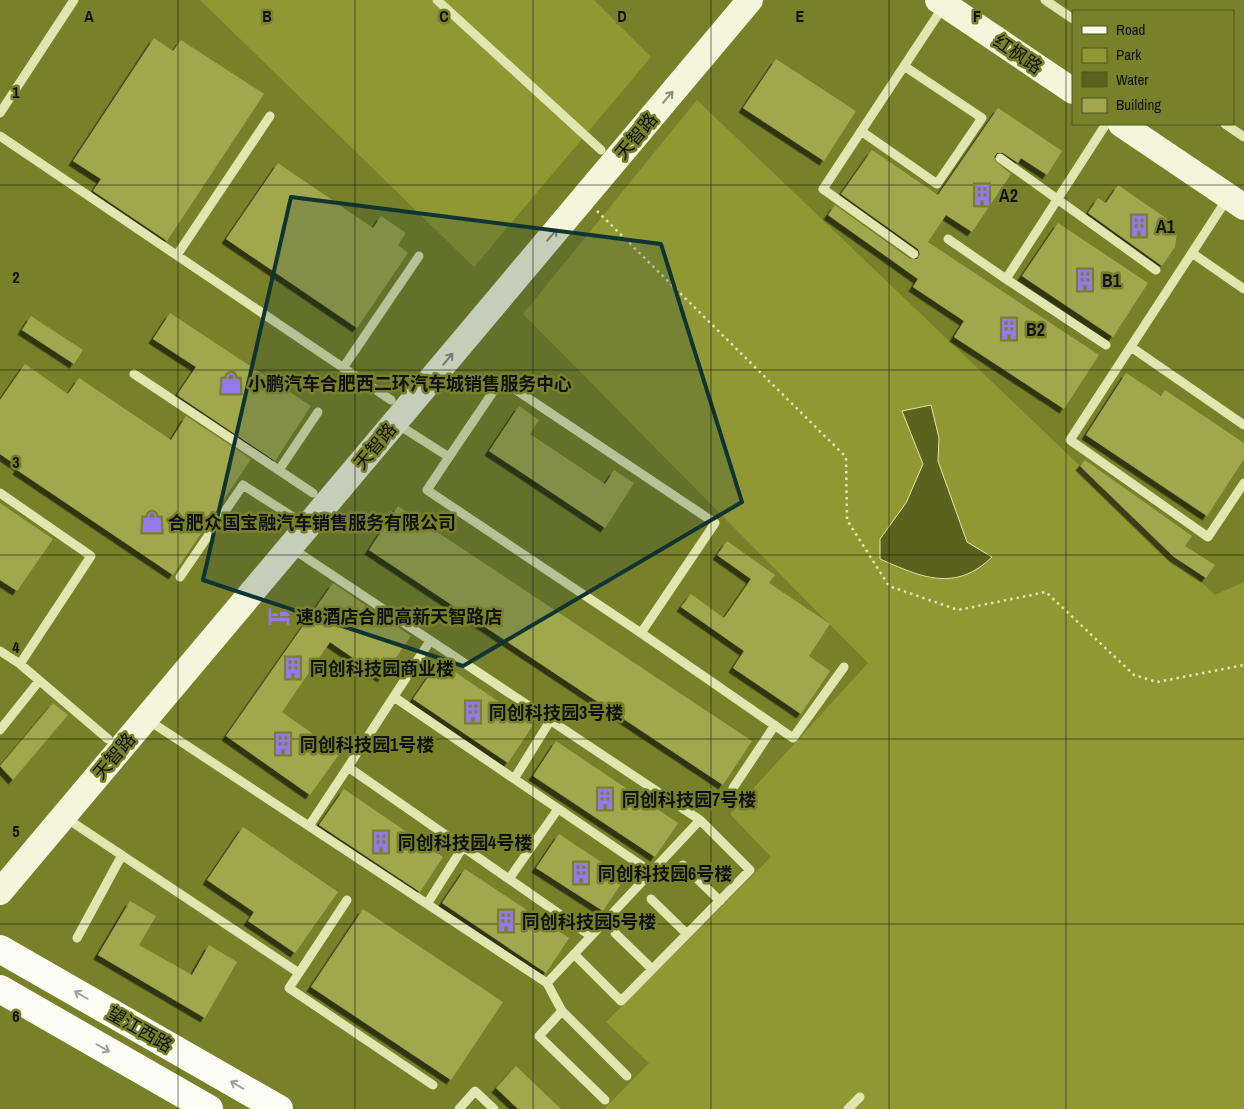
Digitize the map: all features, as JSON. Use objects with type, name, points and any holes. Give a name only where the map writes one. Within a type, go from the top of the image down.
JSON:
[{"type":"main road","name":"望江西路","points":[[0,949],[279,1109]]},
{"type":"main road","name":"望江西路","points":[[0,989],[209,1109]]},
{"type":"street","name":"天智路","points":[[0,892],[290,547],[393,411],[601,150],[727,0]]},
{"type":"street","name":"天智路","points":[[0,867],[313,493],[393,411],[584,198],[750,0]]},
{"type":"street","name":"红枫路","points":[[941,2],[1072,90]]},
{"type":"street","points":[[1122,125],[1236,202]]},
{"type":"lane","points":[[0,113],[74,0]]},
{"type":"lane","points":[[437,0],[601,150]]},
{"type":"lane","points":[[1045,0],[1072,18]]},
{"type":"lane","points":[[914,254],[824,189],[904,66],[941,2]]},
{"type":"lane","points":[[861,131],[937,184],[982,118],[904,66]]},
{"type":"lane","points":[[177,255],[270,116]]},
{"type":"lane","points":[[1006,278],[1105,125]]},
{"type":"lane","points":[[1226,125],[1244,137]]},
{"type":"lane","points":[[0,136],[343,368],[449,457]]},
{"type":"lane","points":[[1000,158],[1156,270]]},
{"type":"lane","points":[[1236,202],[1192,253],[1070,440],[1208,537],[1244,483]]},
{"type":"lane","points":[[948,239],[1106,345]]},
{"type":"lane","points":[[1192,253],[1244,289]]},
{"type":"lane","points":[[343,368],[419,256]]},
{"type":"lane","points":[[1131,347],[1244,425]]},
{"type":"lane","points":[[134,374],[313,493]]},
{"type":"lane","points":[[641,633],[715,523],[501,380],[427,490],[641,633],[793,738],[844,668]]},
{"type":"lane","points":[[279,470],[318,412]]},
{"type":"lane","points":[[180,578],[243,485],[293,517]]},
{"type":"lane","points":[[0,493],[91,556],[20,664]]},
{"type":"lane","points":[[290,547],[700,820],[750,870],[621,1001],[574,954]]},
{"type":"lane","points":[[309,826],[430,641]]},
{"type":"lane","points":[[0,651],[20,664],[108,739]]},
{"type":"lane","points":[[0,730],[39,681]]},
{"type":"lane","points":[[394,697],[651,872]]},
{"type":"lane","points":[[146,719],[547,983],[562,1011],[627,1076]]},
{"type":"lane","points":[[514,779],[550,721]]},
{"type":"lane","points":[[733,788],[775,725]]},
{"type":"lane","points":[[348,767],[591,936]]},
{"type":"lane","points":[[509,879],[558,809]]},
{"type":"lane","points":[[64,817],[299,973]]},
{"type":"lane","points":[[547,983],[700,820]]},
{"type":"lane","points":[[426,904],[463,847]]},
{"type":"lane","points":[[77,938],[122,855]]},
{"type":"lane","points":[[683,865],[720,901]]},
{"type":"lane","points":[[651,899],[687,934]]},
{"type":"lane","points":[[347,900],[289,988],[433,1085]]},
{"type":"lane","points":[[615,932],[652,969]]},
{"type":"lane","points":[[562,1011],[539,1036],[604,1100]]},
{"type":"lane","points":[[460,1109],[475,1091],[494,1109]]},
{"type":"lane","points":[[848,1109],[860,1096]]},
{"type":"path","points":[[584,198],[846,457],[847,520],[889,586],[958,610],[1046,592],[1134,675],[1157,682],[1244,665]]},
{"type":"highlighted area","points":[[291,197],[661,244],[742,502],[463,666],[203,580]]},
{"type":"green space","points":[[200,0],[594,0],[651,57],[474,267]]},
{"type":"green space","points":[[697,100],[1215,595],[1244,582],[1244,1109],[604,1109],[649,1063],[606,1022],[771,857],[730,814],[868,663],[523,314]]},
{"type":"water","points":[[931,405],[939,438],[938,461],[967,542],[992,557],[965,575],[951,578],[924,576],[880,559],[880,539],[906,503],[923,464],[902,411]]},
{"type":"building","points":[[154,38],[173,51],[181,40],[264,94],[167,241],[93,191],[101,179],[73,161]]},
{"type":"building","points":[[776,59],[856,111],[824,161],[743,108]]},
{"type":"building","points":[[998,108],[1062,151],[1047,175],[1021,158],[1018,163],[1003,153],[997,153],[994,157],[995,161],[1011,174],[972,232],[946,215],[928,242],[1099,355],[1064,409],[954,337],[964,321],[913,287],[918,279],[828,215],[835,205],[910,259],[917,259],[920,254],[918,249],[841,194],[872,150],[938,195]]},
{"type":"building","points":[[278,163],[373,228],[381,216],[406,233],[398,245],[408,253],[357,328],[226,239]]},
{"type":"building","name":"A1","points":[[1118,185],[1170,221],[1177,232],[1175,247],[1162,266],[1088,213],[1098,198],[1106,203]]},
{"type":"building","name":"B1","points":[[1058,223],[1148,283],[1113,337],[1022,276]]},
{"type":"building","name":"小鹏汽车合肥西二环汽车城销售服务中心","points":[[170,313],[311,406],[275,461],[177,395],[196,367],[153,339]]},
{"type":"building","points":[[31,316],[83,350],[74,364],[22,330]]},
{"type":"building","name":"合肥众国宝融汽车销售服务有限公司","points":[[25,364],[68,394],[79,378],[171,440],[186,416],[251,459],[173,575],[17,470],[19,467],[0,454],[0,400]]},
{"type":"building","points":[[1126,373],[1161,396],[1165,390],[1244,443],[1244,459],[1207,516],[1086,435]]},
{"type":"building","points":[[519,406],[539,420],[530,434],[605,484],[614,470],[634,483],[605,528],[489,451]]},
{"type":"building","points":[[1085,460],[1192,536],[1185,546],[1215,565],[1206,578],[1174,557],[1080,466]]},
{"type":"building","points":[[0,503],[53,539],[17,591],[0,580]]},
{"type":"building","points":[[398,506],[752,741],[723,785],[369,550]]},
{"type":"building","points":[[727,541],[775,575],[769,583],[830,624],[809,656],[830,671],[801,714],[733,668],[744,651],[681,607],[691,594],[724,618],[751,579],[717,555]]},
{"type":"building","points":[[333,583],[411,636],[382,678],[330,642],[282,712],[340,753],[310,795],[226,736]]},
{"type":"building","name":"同创科技园3号楼","points":[[439,661],[533,725],[508,763],[413,699]]},
{"type":"building","points":[[53,703],[68,715],[13,780],[0,766]]},
{"type":"building","name":"同创科技园7号楼","points":[[556,741],[678,823],[655,857],[533,776]]},
{"type":"building","name":"同创科技园4号楼","points":[[344,789],[443,857],[420,892],[319,825]]},
{"type":"building","points":[[243,827],[338,892],[295,953],[248,921],[254,912],[207,880]]},
{"type":"building","name":"同创科技园6号楼","points":[[559,834],[625,878],[603,911],[536,868]]},
{"type":"building","name":"同创科技园5号楼","points":[[465,869],[569,938],[546,973],[442,903]]},
{"type":"building","points":[[130,901],[156,916],[139,945],[192,975],[209,945],[237,962],[205,1018],[98,955]]},
{"type":"building","points":[[363,909],[503,1002],[451,1080],[311,987]]},
{"type":"building","points":[[516,1066],[561,1109],[518,1109],[496,1088]]},
{"type":"place","name":"A2","points":[[982,195]]},
{"type":"place","name":"A1","points":[[1139,226]]},
{"type":"place","name":"B1","points":[[1085,280]]},
{"type":"place","name":"B2","points":[[1009,329]]},
{"type":"place","name":"小鹏汽车合肥西二环汽车城销售服务中心","points":[[231,383]]},
{"type":"place","name":"合肥众国宝融汽车销售服务有限公司","points":[[152,522]]},
{"type":"place","name":"速8酒店合肥高新天智路店","points":[[279,616]]},
{"type":"place","name":"同创科技园商业楼","points":[[293,668]]},
{"type":"place","name":"同创科技园3号楼","points":[[473,712]]},
{"type":"place","name":"同创科技园1号楼","points":[[283,744]]},
{"type":"place","name":"同创科技园7号楼","points":[[605,799]]},
{"type":"place","name":"同创科技园4号楼","points":[[381,842]]},
{"type":"place","name":"同创科技园6号楼","points":[[581,873]]},
{"type":"place","name":"同创科技园5号楼","points":[[506,921]]}]
